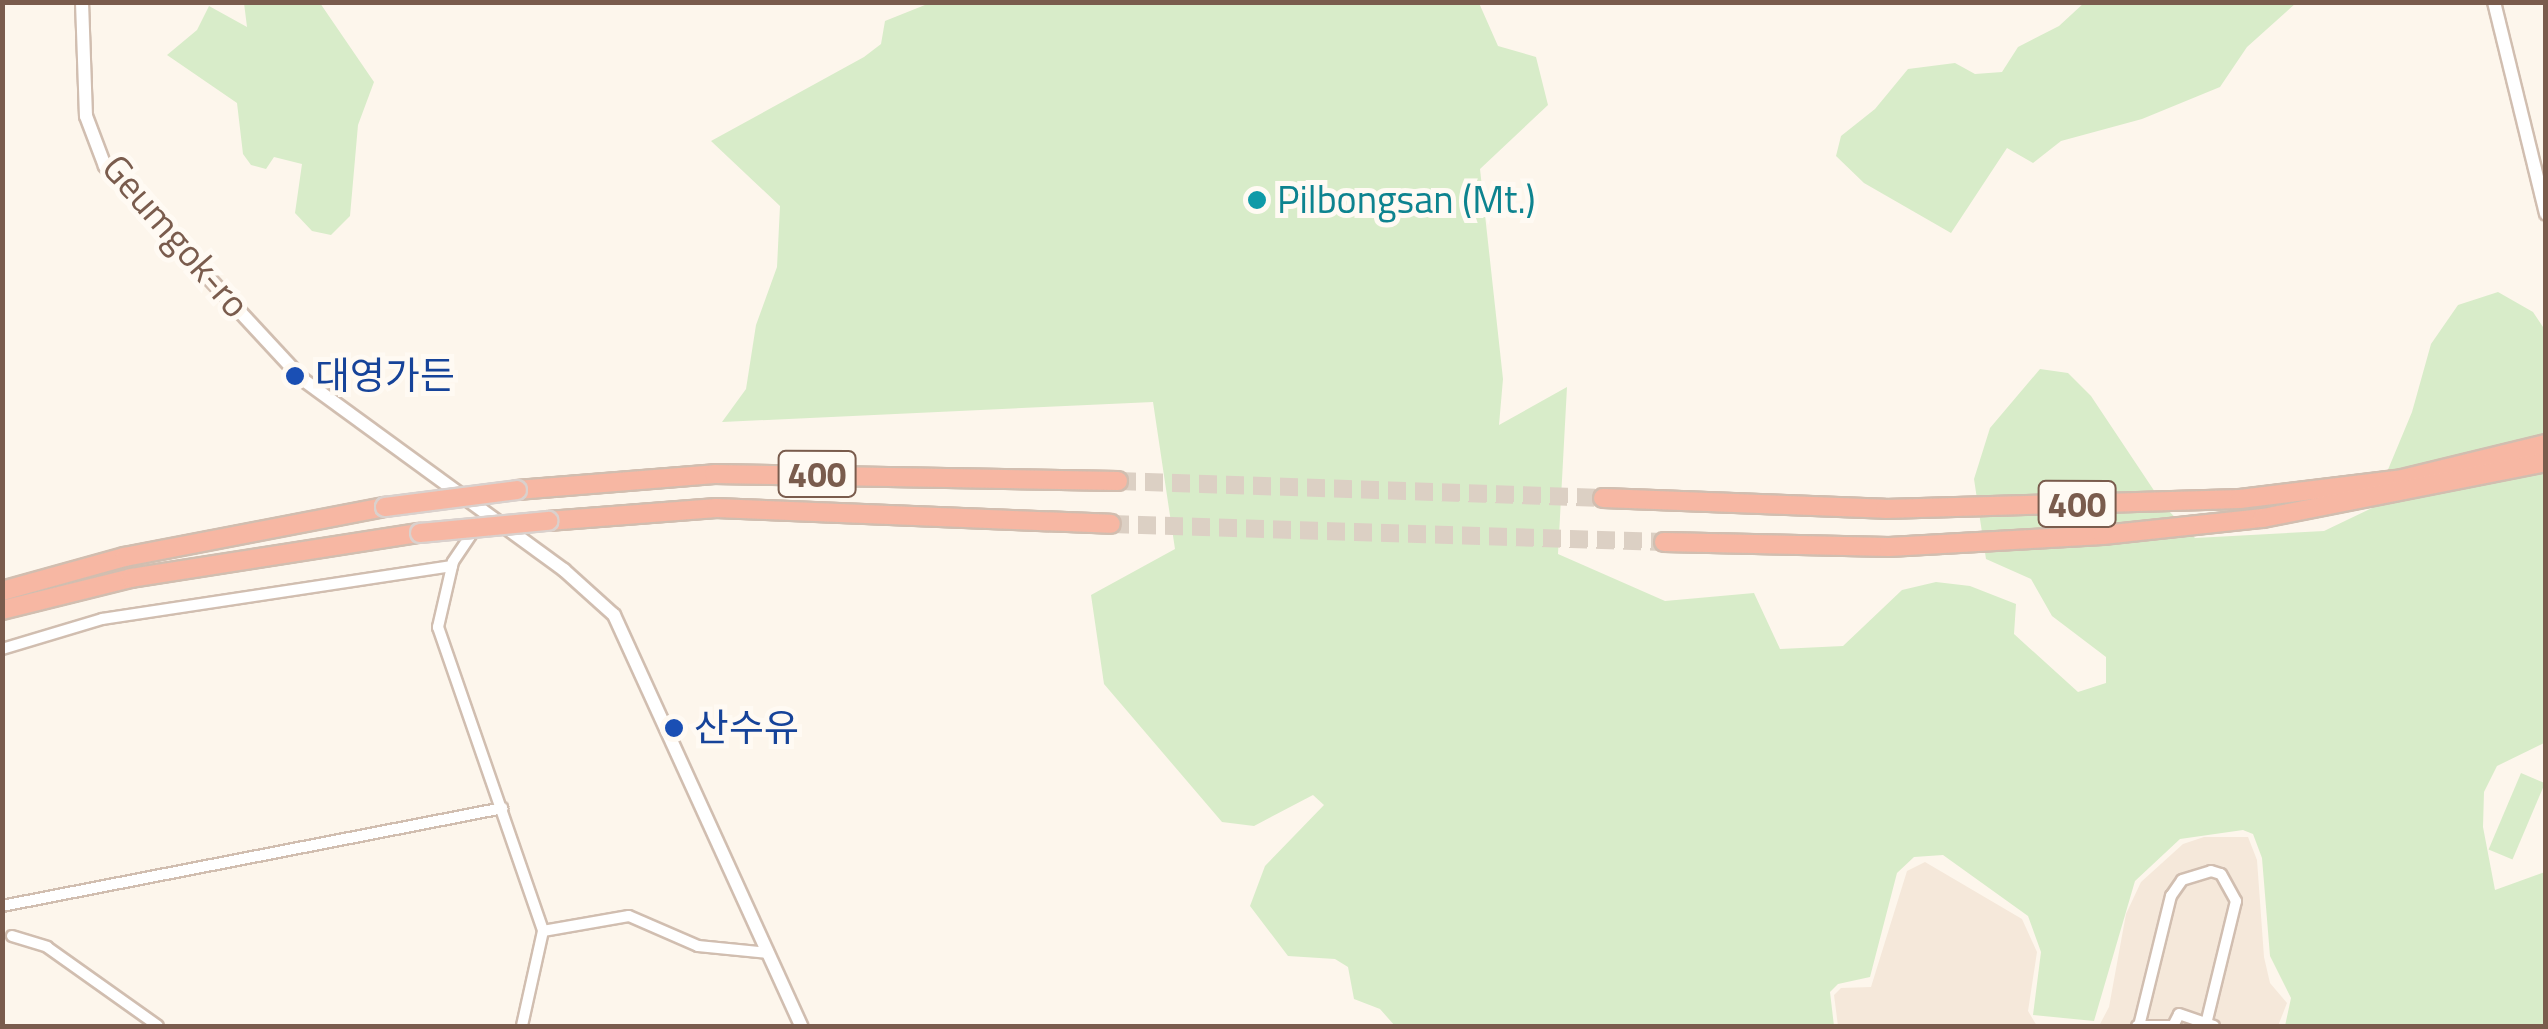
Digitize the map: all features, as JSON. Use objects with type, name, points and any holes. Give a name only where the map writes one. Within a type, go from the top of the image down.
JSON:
[{"type":"highway","name":"400","points":[[1603,498],[1884,509],[2240,499],[2402,479],[2546,444]]},
{"type":"highway","name":"400","points":[[1664,542],[1888,547],[2104,535],[2300,512],[2546,462]]},
{"type":"highway","name":"400","points":[[2,592],[125,557],[385,507],[517,490],[714,474],[1118,481]]},
{"type":"highway","name":"400","points":[[2,610],[130,578],[420,533],[548,521],[716,508],[1111,524]]},
{"type":"street","name":"Geumgok-ro","points":[[82,2],[86,116],[105,166],[314,387],[484,516],[564,570],[614,616],[801,1026]]},
{"type":"street","points":[[2494,2],[2546,214]]},
{"type":"street","points":[[484,516],[452,566],[438,627],[542,931],[522,1026]]},
{"type":"street","points":[[2,649],[102,618],[452,566]]},
{"type":"street","points":[[2,906],[503,808]]},
{"type":"street","points":[[2211,871],[2221,874],[2236,901],[2211,1023],[2179,1014],[2173,1026],[2138,1026],[2172,896],[2182,880],[2211,871]]},
{"type":"street","points":[[542,931],[629,916],[698,946],[769,953]]},
{"type":"street","points":[[12,936],[47,947],[158,1026]]},
{"type":"shaded area","points":[[2204,837],[2248,837],[2257,860],[2264,957],[2270,983],[2287,1003],[2278,1026],[2099,1026],[2109,1007],[2126,914],[2141,882],[2183,844]]},
{"type":"shaded area","points":[[1925,862],[2022,919],[2037,952],[2028,1011],[2037,1026],[1838,1026],[1834,995],[1841,988],[1871,987],[1907,871]]},
{"type":"green space","points":[[2085,2],[2296,3],[2247,47],[2220,87],[2142,119],[2061,141],[2033,163],[2007,148],[1951,233],[1864,183],[1836,156],[1841,136],[1875,109],[1908,69],[1955,63],[1975,74],[2002,72],[2018,47],[2059,26]]},
{"type":"green space","points":[[244,3],[320,3],[374,82],[358,125],[350,216],[331,235],[312,231],[295,213],[302,164],[274,157],[266,169],[251,165],[243,154],[237,103],[167,55],[197,30],[209,6],[247,27]]},
{"type":"green space","points":[[930,3],[1479,3],[1498,46],[1536,57],[1548,105],[1480,169],[1503,379],[1499,425],[1567,387],[1558,554],[1665,601],[1754,593],[1780,649],[1843,646],[1902,590],[1936,582],[1970,586],[2016,604],[2014,634],[2078,692],[2106,683],[2106,657],[2052,616],[2031,579],[1986,559],[1974,479],[1990,428],[2040,369],[2068,373],[2091,396],[2165,507],[2195,538],[2324,531],[2372,508],[2412,412],[2431,344],[2458,305],[2498,292],[2533,312],[2545,330],[2546,742],[2497,766],[2484,792],[2483,827],[2495,890],[2545,872],[2545,1026],[2285,1026],[2291,998],[2270,956],[2262,858],[2253,834],[2243,830],[2180,839],[2135,881],[2094,1021],[2033,1015],[2041,952],[2028,916],[1943,855],[1914,857],[1897,873],[1870,977],[1838,984],[1830,992],[1834,1026],[1395,1026],[1380,1009],[1354,999],[1348,967],[1335,959],[1288,956],[1250,906],[1265,866],[1324,805],[1313,795],[1254,826],[1222,822],[1104,684],[1091,595],[1175,549],[1153,402],[722,422],[746,389],[756,325],[777,267],[780,206],[711,141],[864,57],[881,44],[885,21]]},
{"type":"green space","points":[[2521,773],[2545,783],[2513,860],[2489,849]]},
{"type":"tunnel","points":[[1118,481],[1603,498]]},
{"type":"tunnel","points":[[1111,524],[1664,542]]},
{"type":"place","name":"Pilbongsan (Mt.)","points":[[1257,200]]},
{"type":"place","name":"대영가든","points":[[295,376]]},
{"type":"place","name":"산수유","points":[[674,728]]}]
